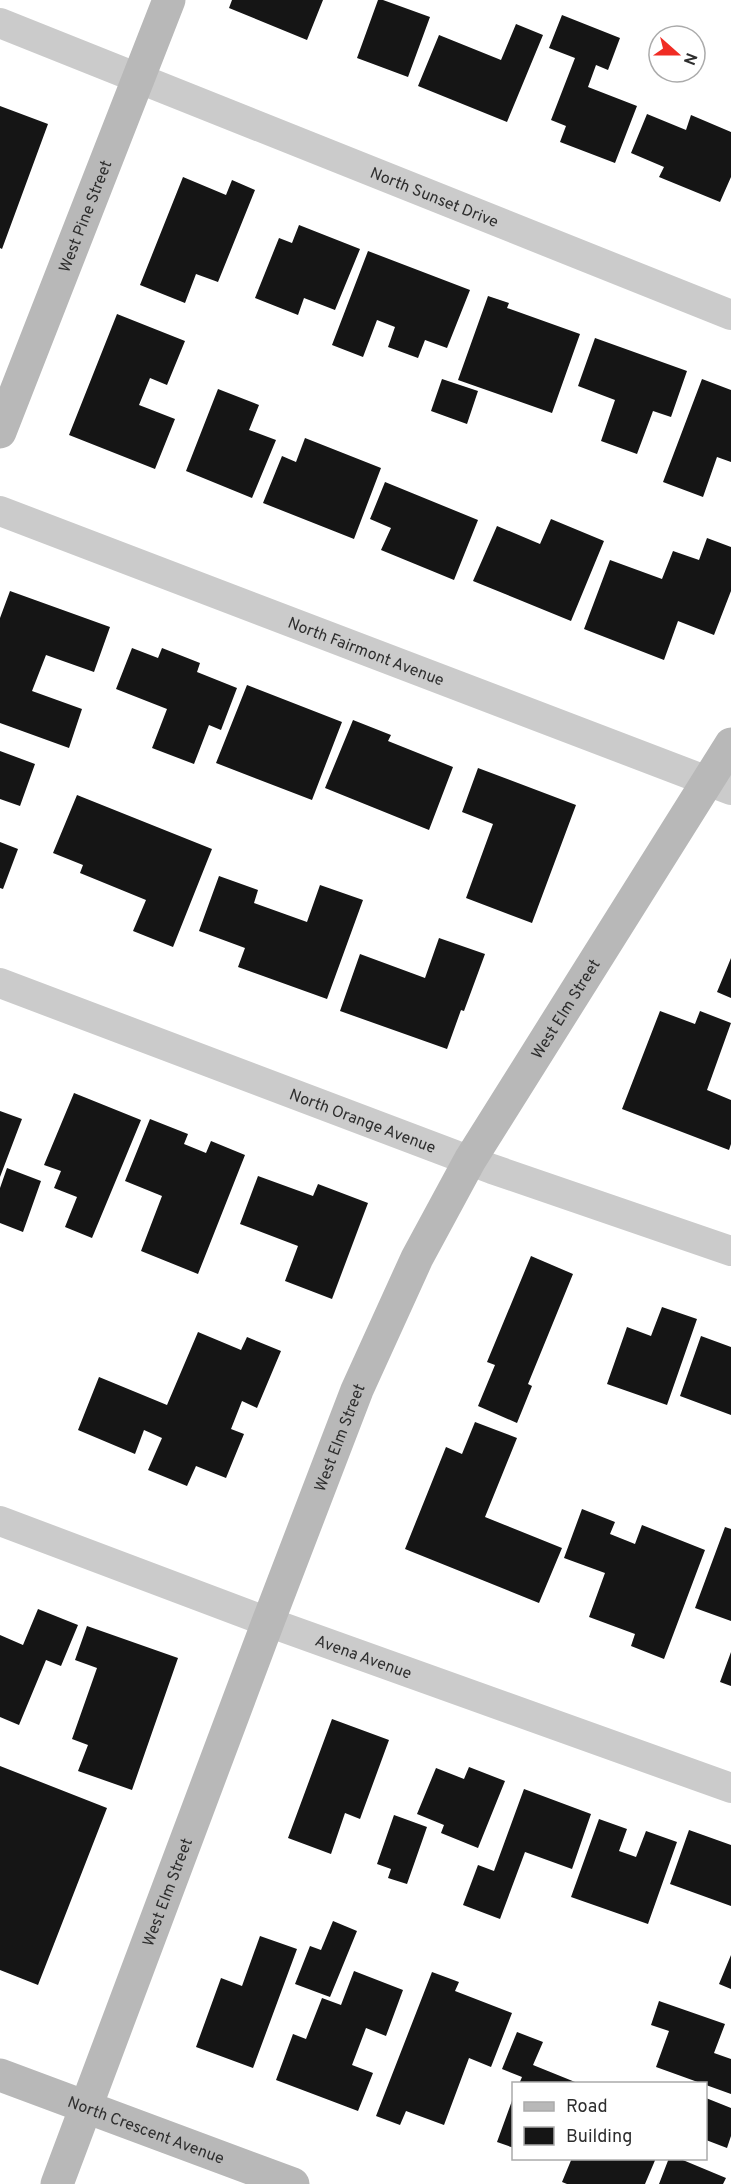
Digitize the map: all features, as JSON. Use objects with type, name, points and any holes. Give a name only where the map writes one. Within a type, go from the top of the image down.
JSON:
[{"type":"street","name":"West Pine Street","points":[[0,432],[169,0]]},
{"type":"street","name":"North Sunset Drive","points":[[0,23],[731,315]]},
{"type":"street","name":"North Fairmont Avenue","points":[[0,511],[719,786]]},
{"type":"street","name":"West Elm Street","points":[[57,2184],[267,1622],[357,1390],[417,1258],[470,1160],[719,786],[731,744]]},
{"type":"street","name":"North Orange Avenue","points":[[0,983],[470,1160],[731,1251]]},
{"type":"street","name":"Avena Avenue","points":[[0,1521],[267,1622],[731,1788]]},
{"type":"street","name":"North Crescent Avenue","points":[[0,2075],[293,2184]]},
{"type":"building","points":[[232,0],[323,0],[307,40],[229,8]]},
{"type":"building","points":[[378,0],[430,17],[408,77],[357,58]]},
{"type":"building","points":[[562,15],[620,38],[608,70],[596,65],[588,87],[637,106],[615,163],[560,142],[566,126],[551,120],[575,58],[549,48]]},
{"type":"building","points":[[516,24],[543,35],[507,122],[418,86],[439,35],[501,60]]},
{"type":"building","points":[[0,106],[48,124],[2,249],[0,248]]},
{"type":"building","points":[[647,114],[686,130],[691,115],[731,132],[731,177],[720,202],[659,177],[664,167],[631,153]]},
{"type":"building","points":[[183,177],[226,195],[232,180],[255,190],[218,282],[196,274],[185,303],[140,285]]},
{"type":"building","points":[[299,225],[360,249],[335,310],[304,298],[298,315],[255,298],[279,238],[292,243]]},
{"type":"building","points":[[368,251],[470,290],[447,348],[425,340],[418,358],[388,347],[395,327],[377,320],[363,357],[332,345]]},
{"type":"building","points":[[488,296],[509,303],[507,308],[580,334],[552,413],[458,380]]},
{"type":"building","points":[[117,314],[185,341],[167,385],[150,378],[139,405],[175,419],[155,469],[69,435]]},
{"type":"building","points":[[595,338],[687,371],[671,417],[653,411],[637,454],[601,441],[615,400],[578,386]]},
{"type":"building","points":[[442,379],[478,391],[467,424],[431,411]]},
{"type":"building","points":[[702,379],[731,390],[731,462],[717,457],[703,497],[663,482]]},
{"type":"building","points":[[218,389],[259,405],[249,430],[276,440],[252,498],[186,471]]},
{"type":"building","points":[[305,438],[381,468],[354,539],[263,503],[282,456],[296,462]]},
{"type":"building","points":[[385,482],[478,520],[454,580],[381,550],[391,528],[370,519]]},
{"type":"building","points":[[551,519],[604,541],[571,621],[473,581],[497,526],[540,544]]},
{"type":"building","points":[[707,538],[731,547],[731,591],[714,635],[678,621],[664,660],[584,629],[610,560],[662,579],[673,551],[699,560]]},
{"type":"building","points":[[10,591],[110,627],[94,672],[46,655],[32,691],[82,709],[69,748],[0,723],[0,618]]},
{"type":"building","points":[[132,648],[158,658],[162,648],[200,663],[197,672],[237,688],[221,730],[209,725],[194,764],[152,748],[167,709],[116,689]]},
{"type":"building","points":[[247,685],[342,722],[312,800],[216,763]]},
{"type":"building","points":[[353,720],[391,735],[388,741],[453,767],[429,830],[325,788]]},
{"type":"building","points":[[0,751],[35,764],[20,806],[0,799]]},
{"type":"building","points":[[478,768],[576,805],[532,923],[466,898],[493,824],[462,812]]},
{"type":"building","points":[[77,795],[212,849],[173,947],[133,931],[146,900],[80,873],[83,865],[53,853]]},
{"type":"building","points":[[0,842],[18,849],[3,889],[0,888]]},
{"type":"building","points":[[219,876],[258,890],[254,903],[307,922],[320,885],[363,900],[327,999],[238,967],[245,948],[199,931]]},
{"type":"building","points":[[439,938],[485,954],[447,1049],[340,1011],[360,954],[425,978]]},
{"type":"building","points":[[731,958],[731,998],[717,992]]},
{"type":"building","points":[[660,1011],[695,1024],[700,1011],[731,1023],[707,1090],[731,1100],[729,1150],[622,1109]]},
{"type":"building","points":[[74,1093],[141,1120],[92,1238],[65,1227],[77,1197],[54,1188],[61,1171],[44,1165]]},
{"type":"building","points":[[0,1111],[22,1119],[0,1177]]},
{"type":"building","points":[[150,1119],[188,1134],[184,1144],[206,1153],[211,1141],[245,1155],[198,1274],[141,1251],[162,1196],[125,1181]]},
{"type":"building","points":[[7,1168],[41,1181],[23,1232],[0,1223],[0,1188]]},
{"type":"building","points":[[258,1176],[313,1196],[318,1184],[368,1203],[332,1299],[285,1281],[298,1246],[240,1224]]},
{"type":"building","points":[[531,1256],[573,1274],[528,1384],[532,1386],[517,1423],[478,1406],[495,1365],[487,1362]]},
{"type":"building","points":[[662,1307],[697,1319],[667,1405],[607,1384],[627,1327],[651,1336]]},
{"type":"building","points":[[198,1332],[241,1350],[247,1337],[281,1351],[257,1408],[242,1401],[231,1429],[244,1434],[226,1478],[196,1466],[187,1486],[148,1470],[162,1438],[144,1430],[135,1454],[78,1430],[99,1377],[167,1405]]},
{"type":"building","points":[[701,1336],[731,1347],[731,1415],[680,1396]]},
{"type":"building","points":[[475,1422],[517,1438],[485,1517],[562,1548],[539,1603],[405,1549],[446,1447],[462,1454]]},
{"type":"building","points":[[582,1509],[615,1522],[610,1534],[635,1544],[642,1525],[705,1550],[664,1659],[631,1646],[635,1634],[589,1617],[605,1573],[564,1558]]},
{"type":"building","points":[[725,1527],[731,1529],[731,1621],[695,1608]]},
{"type":"building","points":[[38,1609],[78,1625],[61,1666],[46,1660],[19,1725],[0,1717],[0,1635],[23,1645]]},
{"type":"building","points":[[87,1626],[178,1658],[132,1790],[78,1771],[88,1745],[72,1739],[97,1668],[75,1660]]},
{"type":"building","points":[[731,1652],[731,1686],[720,1682]]},
{"type":"building","points":[[332,1719],[389,1740],[360,1819],[345,1813],[331,1854],[288,1838]]},
{"type":"building","points":[[0,1766],[107,1808],[38,1985],[0,1970]]},
{"type":"building","points":[[469,1767],[505,1781],[478,1848],[441,1833],[444,1825],[417,1814],[436,1768],[464,1779]]},
{"type":"building","points":[[524,1789],[591,1814],[572,1869],[525,1852],[500,1919],[463,1905],[478,1865],[494,1871]]},
{"type":"building","points":[[394,1815],[427,1827],[407,1884],[388,1878],[391,1869],[377,1864]]},
{"type":"building","points":[[599,1819],[627,1829],[619,1851],[636,1857],[646,1831],[677,1842],[648,1924],[571,1897]]},
{"type":"building","points":[[689,1830],[731,1845],[731,1906],[670,1884]]},
{"type":"building","points":[[333,1921],[357,1931],[330,1997],[295,1984],[310,1946],[321,1950]]},
{"type":"building","points":[[260,1936],[297,1949],[253,2068],[196,2047],[221,1978],[242,1986]]},
{"type":"building","points":[[731,1955],[731,1989],[719,1984]]},
{"type":"building","points":[[354,1971],[403,1990],[386,2036],[366,2028],[352,2065],[373,2073],[358,2111],[276,2080],[293,2034],[306,2039],[322,1998],[341,2005]]},
{"type":"building","points":[[432,1972],[459,1982],[455,1991],[512,2013],[491,2067],[469,2058],[444,2125],[406,2111],[400,2125],[376,2116]]},
{"type":"building","points":[[659,2001],[725,2024],[714,2053],[731,2059],[731,2094],[707,2085],[707,2082],[698,2082],[656,2067],[669,2031],[651,2025]]},
{"type":"building","points":[[517,2032],[543,2042],[533,2065],[575,2082],[520,2082],[522,2077],[502,2069]]},
{"type":"building","points":[[707,2098],[731,2108],[731,2136],[727,2148],[707,2140]]},
{"type":"building","points":[[512,2101],[512,2147],[497,2142]]},
{"type":"building","points":[[571,2160],[655,2160],[645,2184],[567,2184],[562,2182]]},
{"type":"building","points":[[668,2160],[683,2160],[726,2178],[723,2184],[659,2184]]}]
